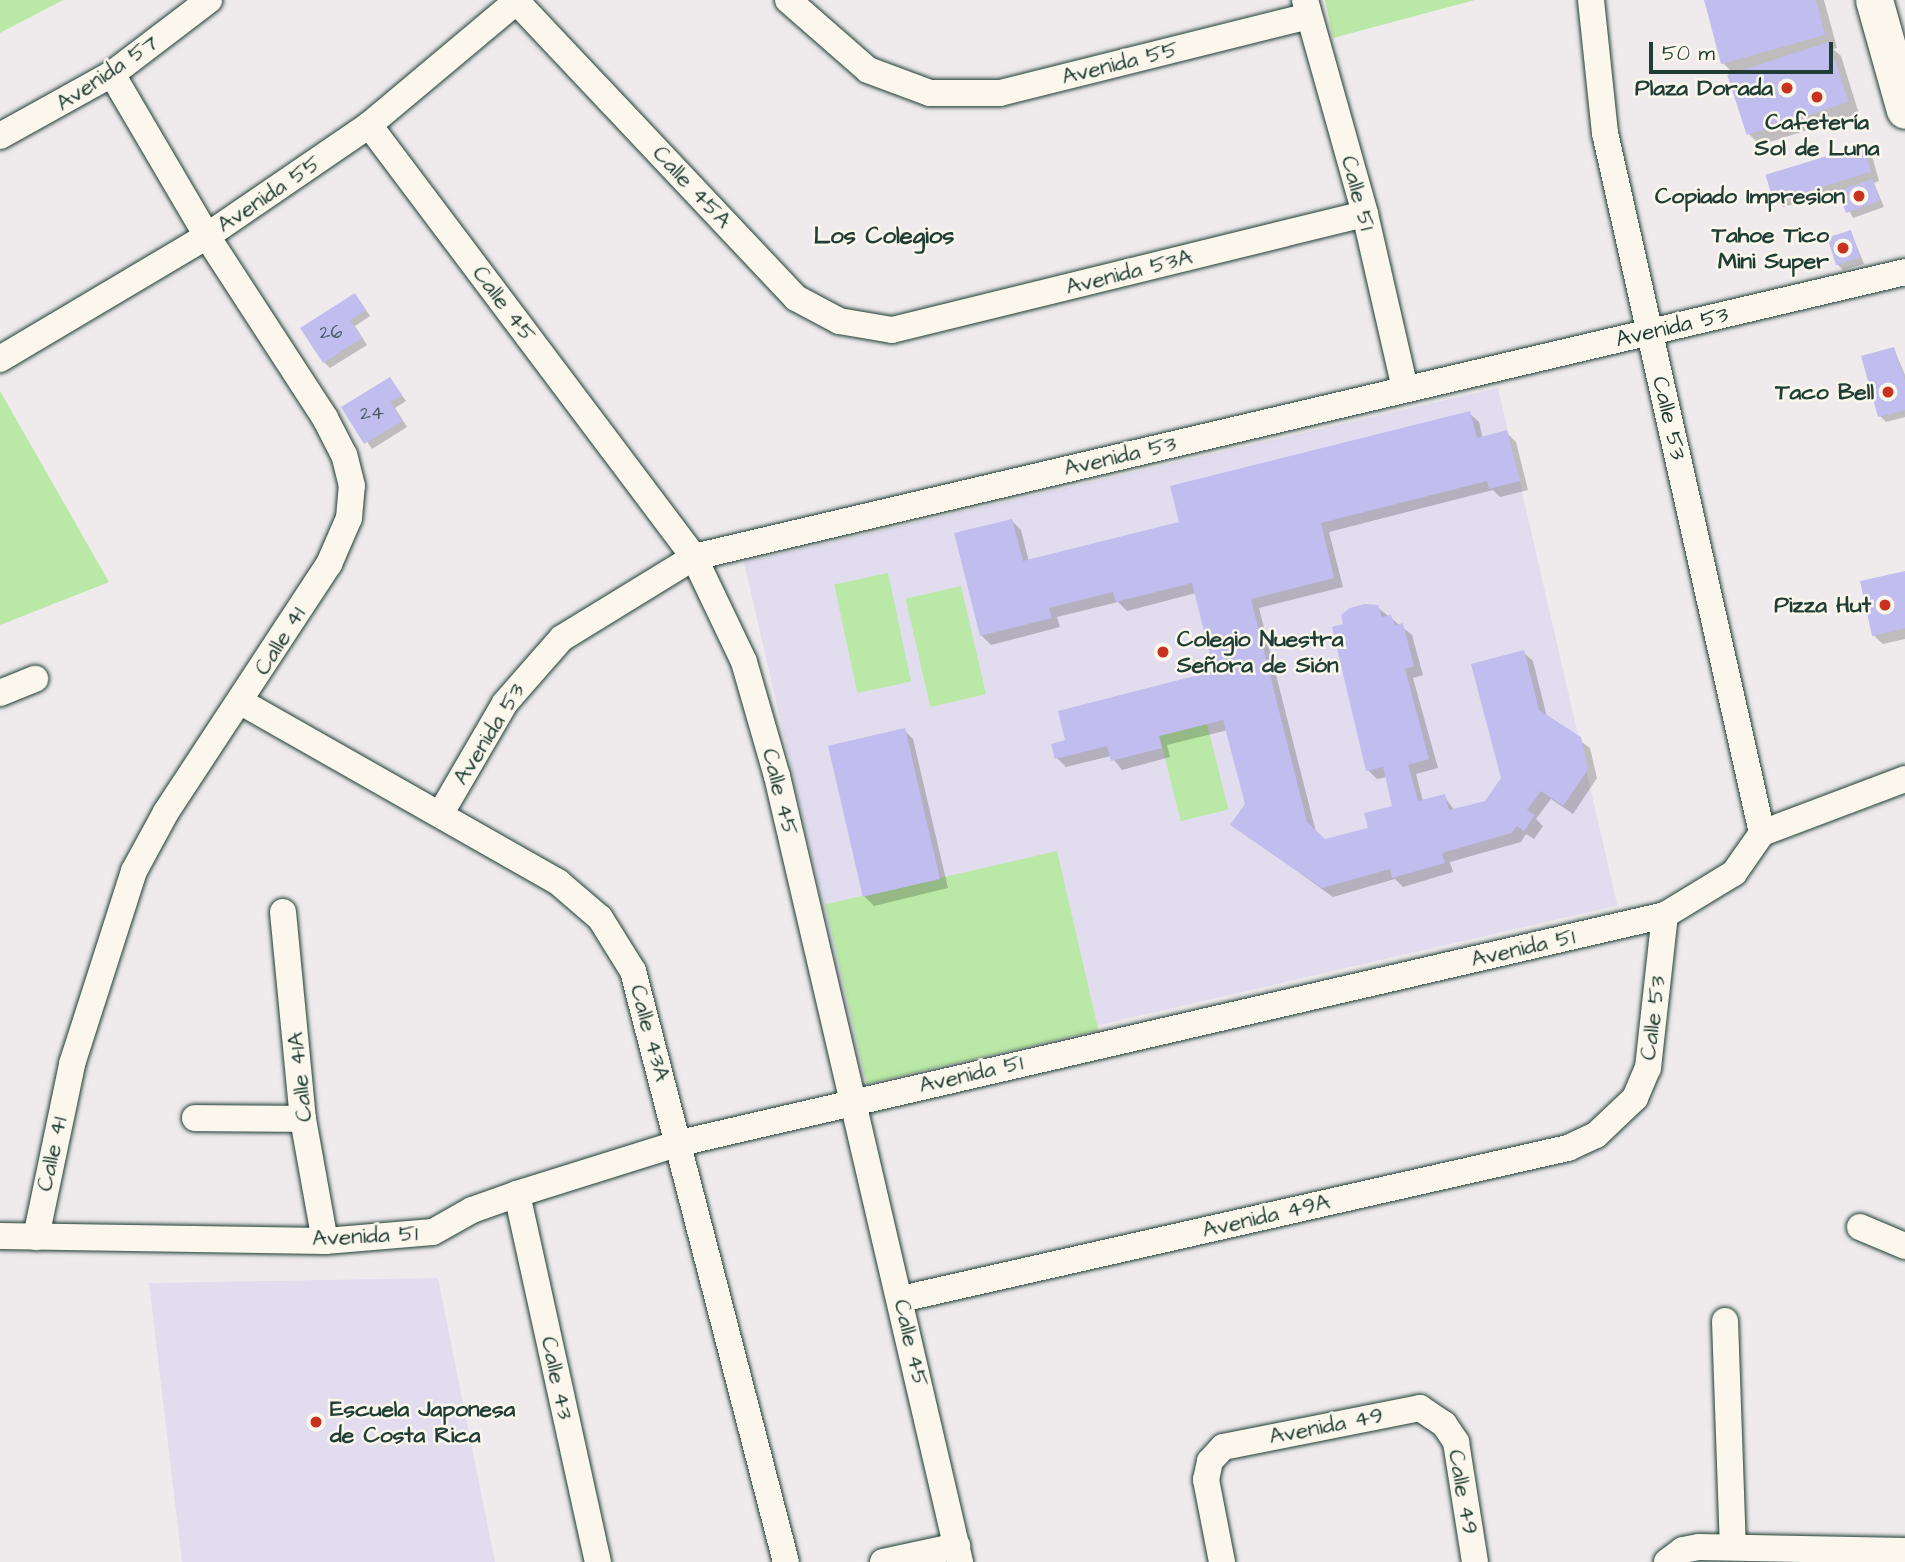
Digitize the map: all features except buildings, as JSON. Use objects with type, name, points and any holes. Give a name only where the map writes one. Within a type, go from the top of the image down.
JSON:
[{"type":"main road","points":[[1874,0],[1905,110]]},
{"type":"street","name":"Avenida 57","points":[[0,136],[112,74],[209,0]]},
{"type":"street","name":"Avenida 55","points":[[788,0],[868,70],[930,93],[1000,93],[1306,8]]},
{"type":"street","name":"Calle 53","points":[[1591,0],[1605,133],[1762,833]]},
{"type":"street","name":"Avenida 55","points":[[0,359],[207,236],[369,125],[517,1]]},
{"type":"street","name":"Calle 45A","points":[[517,1],[796,298],[839,321],[892,330]]},
{"type":"street","name":"Calle 51","points":[[1306,8],[1365,214],[1405,388]]},
{"type":"street","name":"Calle 41","points":[[36,1237],[72,1064],[134,871],[166,812],[241,702],[329,564],[349,518],[352,486],[344,455],[325,418],[207,236],[112,74]]},
{"type":"street","name":"Calle 45","points":[[369,125],[694,557],[744,662],[777,776],[850,1102],[901,1299],[958,1554]]},
{"type":"street","name":"Avenida 53A","points":[[892,330],[1365,214]]},
{"type":"street","name":"Avenida 53","points":[[441,813],[505,703],[562,638],[694,557],[1905,272]]},
{"type":"street","points":[[0,693],[35,679]]},
{"type":"street","name":"Calle 43A","points":[[241,702],[441,813],[558,882],[600,918],[634,971],[786,1562]]},
{"type":"street","points":[[1762,833],[1905,779]]},
{"type":"street","name":"Avenida 51","points":[[0,1236],[325,1241],[433,1232],[472,1210],[680,1143],[1664,915],[1734,873],[1762,833]]},
{"type":"street","name":"Calle 41A","points":[[283,912],[303,1119],[325,1241]]},
{"type":"street","name":"Calle 53","points":[[1621,1113],[1635,1098],[1648,1068],[1664,915]]},
{"type":"street","name":"Avenida 49A","points":[[901,1299],[1568,1148],[1596,1135],[1621,1113]]},
{"type":"street","points":[[195,1118],[303,1119]]},
{"type":"street","name":"Calle 43","points":[[517,1194],[597,1562]]},
{"type":"street","points":[[1860,1227],[1905,1246]]},
{"type":"street","points":[[1725,1321],[1733,1547]]},
{"type":"street","name":"Avenida 49","points":[[1222,1562],[1206,1480],[1210,1461],[1223,1447],[1420,1408],[1444,1424]]},
{"type":"street","name":"Calle 49","points":[[1444,1424],[1455,1442],[1475,1562]]},
{"type":"street","points":[[1675,1556],[1733,1547],[1905,1551]]},
{"type":"street","points":[[883,1562],[958,1554]]},
{"type":"shaded area","name":"Colegio Nuestra Señora de Sión","points":[[1498,388],[1617,905],[863,1080],[744,562]]},
{"type":"shaded area","name":"Escuela Japonesa de Costa Rica","points":[[438,1278],[495,1562],[182,1562],[149,1283]]},
{"type":"green space","points":[[0,0],[63,0],[0,33]]},
{"type":"green space","points":[[1325,0],[1475,0],[1333,38]]},
{"type":"green space","points":[[0,391],[109,582],[0,625]]},
{"type":"green space","points":[[888,573],[911,682],[857,693],[834,584]]},
{"type":"green space","points":[[961,586],[986,694],[930,707],[905,599]]},
{"type":"green space","points":[[1207,724],[1228,809],[1181,821],[1159,736]]},
{"type":"green space","points":[[1057,851],[1098,1030],[866,1084],[825,905]]},
{"type":"place","name":"Plaza Dorada","points":[[1787,88]]},
{"type":"place","name":"Cafetería Sol de Luna","points":[[1817,97]]},
{"type":"place","name":"Copiado Impresion","points":[[1859,196]]},
{"type":"place","name":"Tahoe Tico Mini Super","points":[[1843,248]]},
{"type":"place","name":"Taco Bell","points":[[1888,392]]},
{"type":"place","name":"Pizza Hut","points":[[1885,605]]},
{"type":"place","name":"Colegio Nuestra Señora de Sión","points":[[1163,652]]},
{"type":"place","name":"Escuela Japonesa de Costa Rica","points":[[316,1422]]},
{"type":"district","name":"Los Colegios","points":[[884,237]]}]
